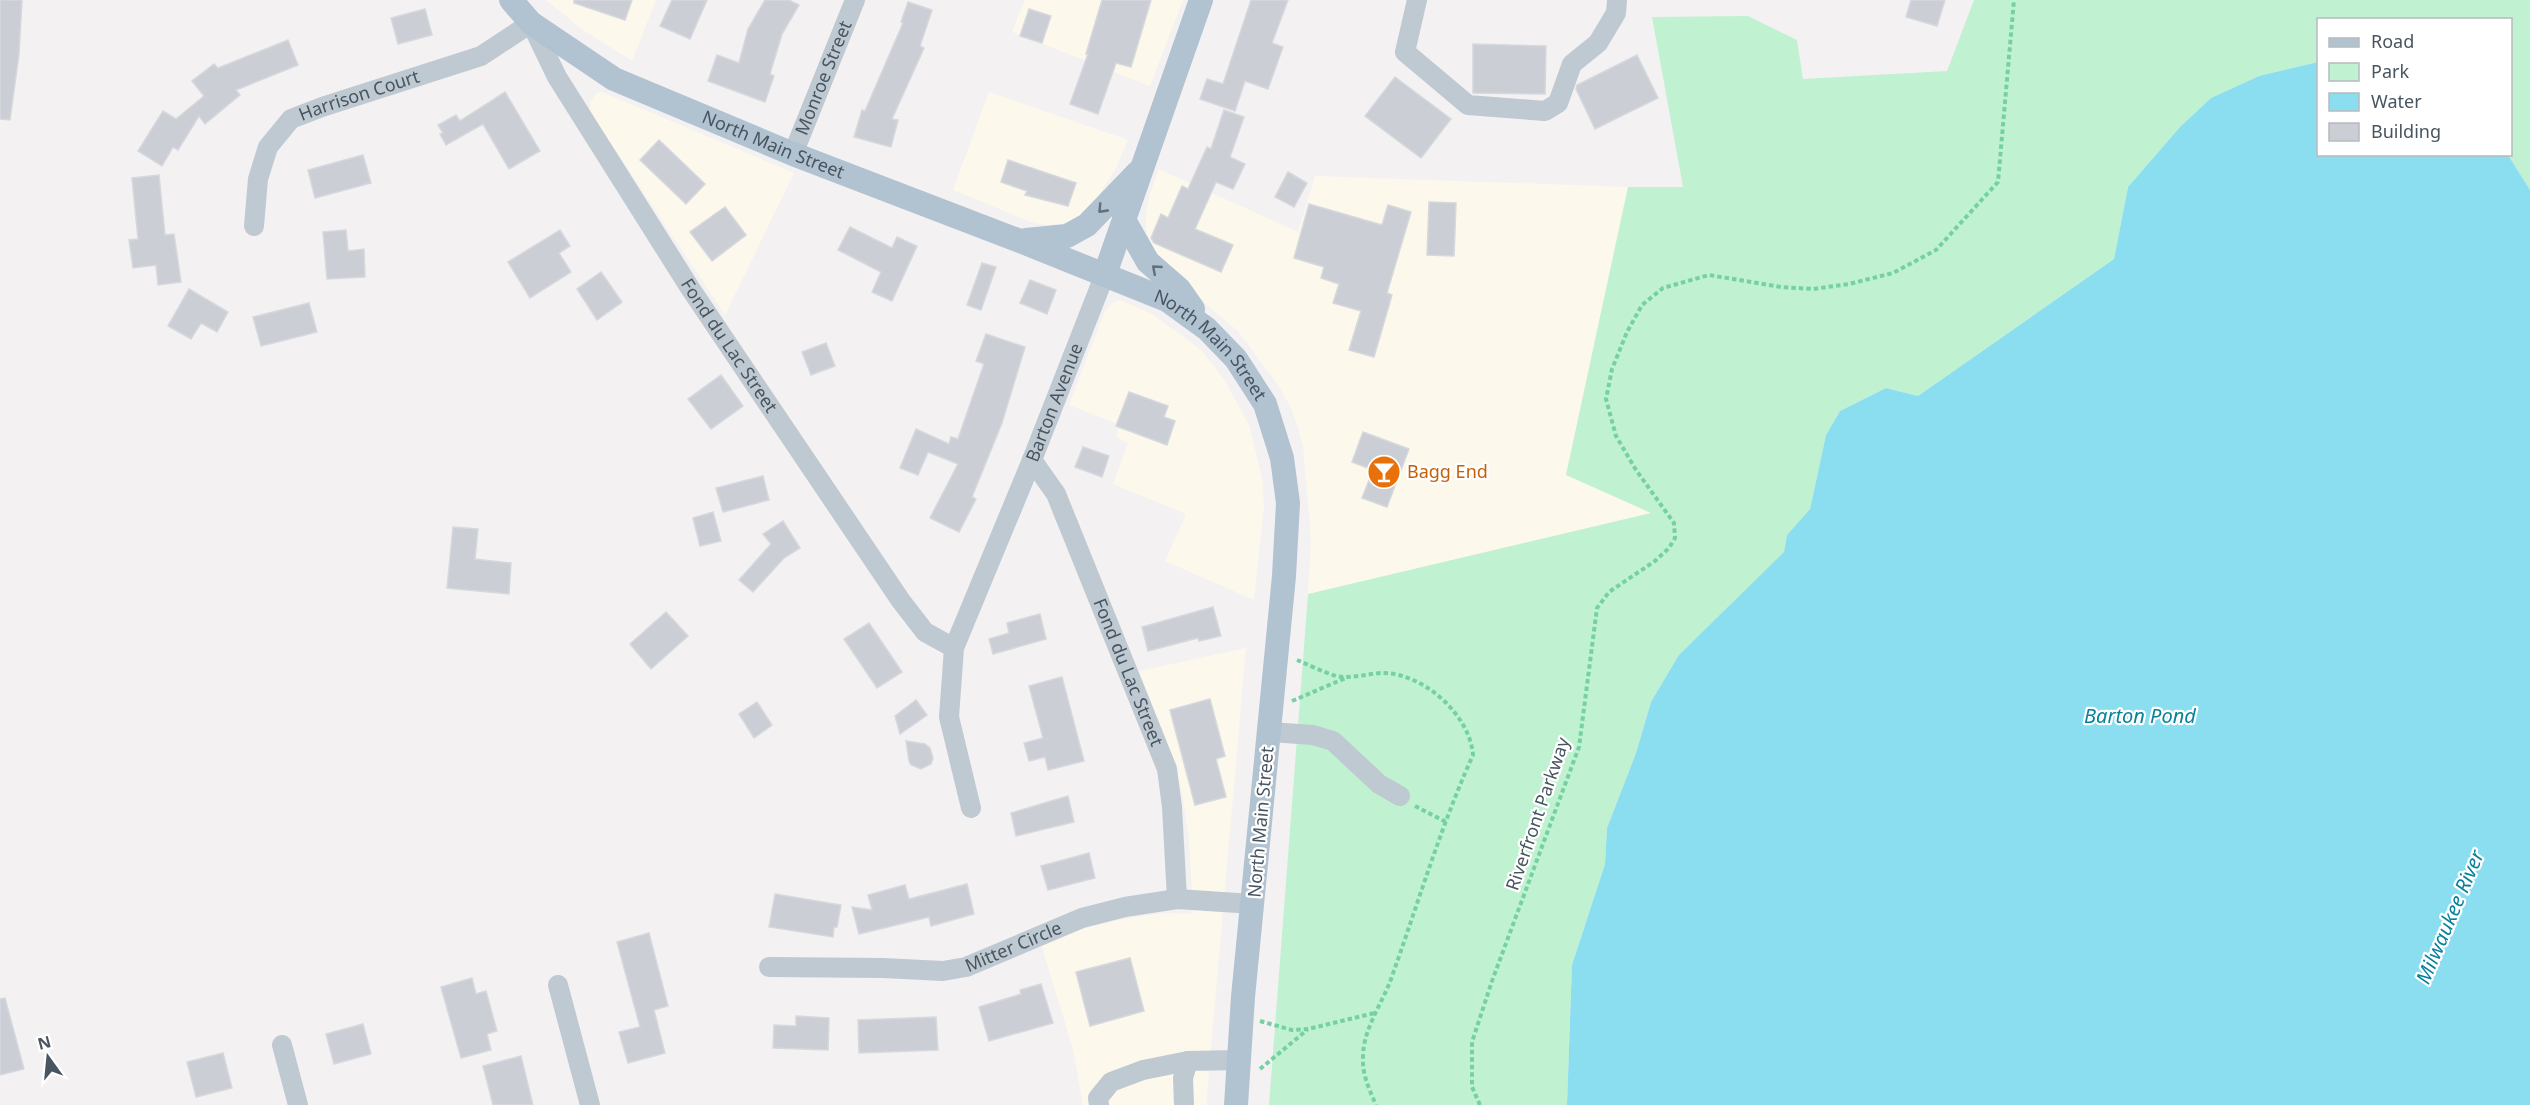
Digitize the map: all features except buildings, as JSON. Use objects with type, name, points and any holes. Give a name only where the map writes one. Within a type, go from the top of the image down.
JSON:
[{"type":"main road","name":"North Main Street","points":[[511,0],[531,23],[614,79],[793,154],[1167,300],[1207,329],[1236,359],[1265,405],[1282,458],[1288,503],[1277,652],[1236,1096]]},
{"type":"main road","name":"Barton Avenue","points":[[1105,274],[1201,0]]},
{"type":"main road","points":[[1020,241],[1067,236],[1087,225],[1143,166]]},
{"type":"main road","points":[[1124,220],[1148,262],[1179,289],[1207,329]]},
{"type":"street","name":"Monroe Street","points":[[793,154],[855,0]]},
{"type":"street","points":[[1417,0],[1405,52],[1468,105],[1545,111],[1558,103],[1572,64],[1598,43],[1616,13],[1617,0]]},
{"type":"street","name":"Harrison Court","points":[[254,226],[258,179],[268,147],[291,119],[481,56],[531,23]]},
{"type":"street","name":"Fond du Lac Street","points":[[531,23],[557,77],[690,288],[901,601],[925,632],[954,648]]},
{"type":"street","name":"Barton Avenue","points":[[971,808],[949,717],[954,648],[1032,460],[1105,274]]},
{"type":"street","name":"Fond du Lac Street","points":[[1032,460],[1056,494],[1167,769],[1172,807],[1177,899]]},
{"type":"street","points":[[1271,720],[1333,741],[1379,784],[1400,796]]},
{"type":"street","name":"Mitter Circle","points":[[769,967],[943,971],[966,967],[1082,918],[1125,907],[1177,899],[1253,904]]},
{"type":"street","points":[[558,985],[590,1105]]},
{"type":"street","points":[[282,1045],[298,1105]]},
{"type":"street","points":[[1099,1105],[1098,1098],[1111,1082],[1143,1070],[1188,1060],[1239,1060]]},
{"type":"street","points":[[1184,1105],[1183,1078],[1188,1060]]},
{"type":"path","name":"Riverfront Parkway","points":[[1480,1105],[1472,1088],[1472,1042],[1492,981],[1579,747],[1597,608],[1609,592],[1655,561],[1669,548],[1675,538],[1674,523],[1656,500],[1616,435],[1606,399],[1612,369],[1627,332],[1642,305],[1663,288],[1709,275],[1781,287],[1813,289],[1849,284],[1893,273],[1936,250],[1998,182],[2014,0]]},
{"type":"path","points":[[1277,652],[1335,675],[1383,673],[1409,678],[1426,687],[1459,718],[1472,740],[1473,755],[1446,822],[1407,935],[1368,1031],[1363,1056],[1366,1080],[1376,1105]]},
{"type":"path","points":[[1271,720],[1349,676]]},
{"type":"path","points":[[1400,796],[1417,808],[1446,822]]},
{"type":"path","points":[[1242,1016],[1292,1030],[1308,1029],[1376,1013]]},
{"type":"path","points":[[1236,1096],[1308,1029]]},
{"type":"shaded area","points":[[546,0],[656,0],[632,61],[583,30]]},
{"type":"shaded area","points":[[1025,0],[1183,0],[1150,86],[1012,32]]},
{"type":"shaded area","points":[[602,92],[794,173],[725,315],[595,119],[590,109],[591,101],[597,93]]},
{"type":"shaded area","points":[[989,92],[1128,140],[1117,166],[1089,211],[1068,223],[1046,225],[1031,222],[953,190]]},
{"type":"shaded area","points":[[1159,169],[1298,232],[1315,176],[1628,187],[1566,474],[1652,513],[1308,594],[1311,539],[1303,446],[1291,408],[1278,385],[1238,331],[1169,274],[1153,252],[1146,230],[1146,213]]},
{"type":"shaded area","points":[[1120,300],[1152,314],[1201,350],[1224,379],[1249,425],[1262,478],[1264,506],[1254,600],[1165,561],[1186,514],[1113,484],[1128,443],[1116,437],[1120,425],[1069,405],[1105,311],[1113,302]]},
{"type":"shaded area","points":[[1246,648],[1206,1105],[1083,1105],[1073,1049],[1041,944],[1069,932],[1128,918],[1165,913],[1193,914],[1189,839],[1182,792],[1168,745],[1139,671]]},
{"type":"green space","points":[[1974,0],[2530,0],[2530,190],[2509,156],[2512,156],[2512,18],[2317,18],[2317,62],[2259,76],[2211,98],[2180,127],[2128,187],[2114,259],[1918,396],[1886,388],[1840,411],[1826,435],[1810,509],[1787,535],[1784,552],[1651,702],[1636,753],[1607,828],[1605,864],[1572,965],[1567,1105],[1269,1105],[1308,594],[1651,513],[1566,475],[1628,187],[1683,187],[1652,17],[1748,16],[1797,40],[1803,79],[1947,71]]},
{"type":"water","name":"Barton Pond","points":[[2317,62],[2317,156],[2509,156],[2530,190],[2530,1105],[1567,1105],[1572,965],[1605,864],[1607,828],[1636,753],[1651,702],[1679,655],[1784,552],[1787,535],[1810,509],[1826,435],[1840,411],[1886,388],[1918,396],[2114,259],[2128,187],[2180,127],[2211,98],[2259,76]]},
{"type":"place","name":"Bagg End","points":[[1384,472]]},
{"type":"water label","name":"Milwaukee River","points":[[2450,917]]}]
